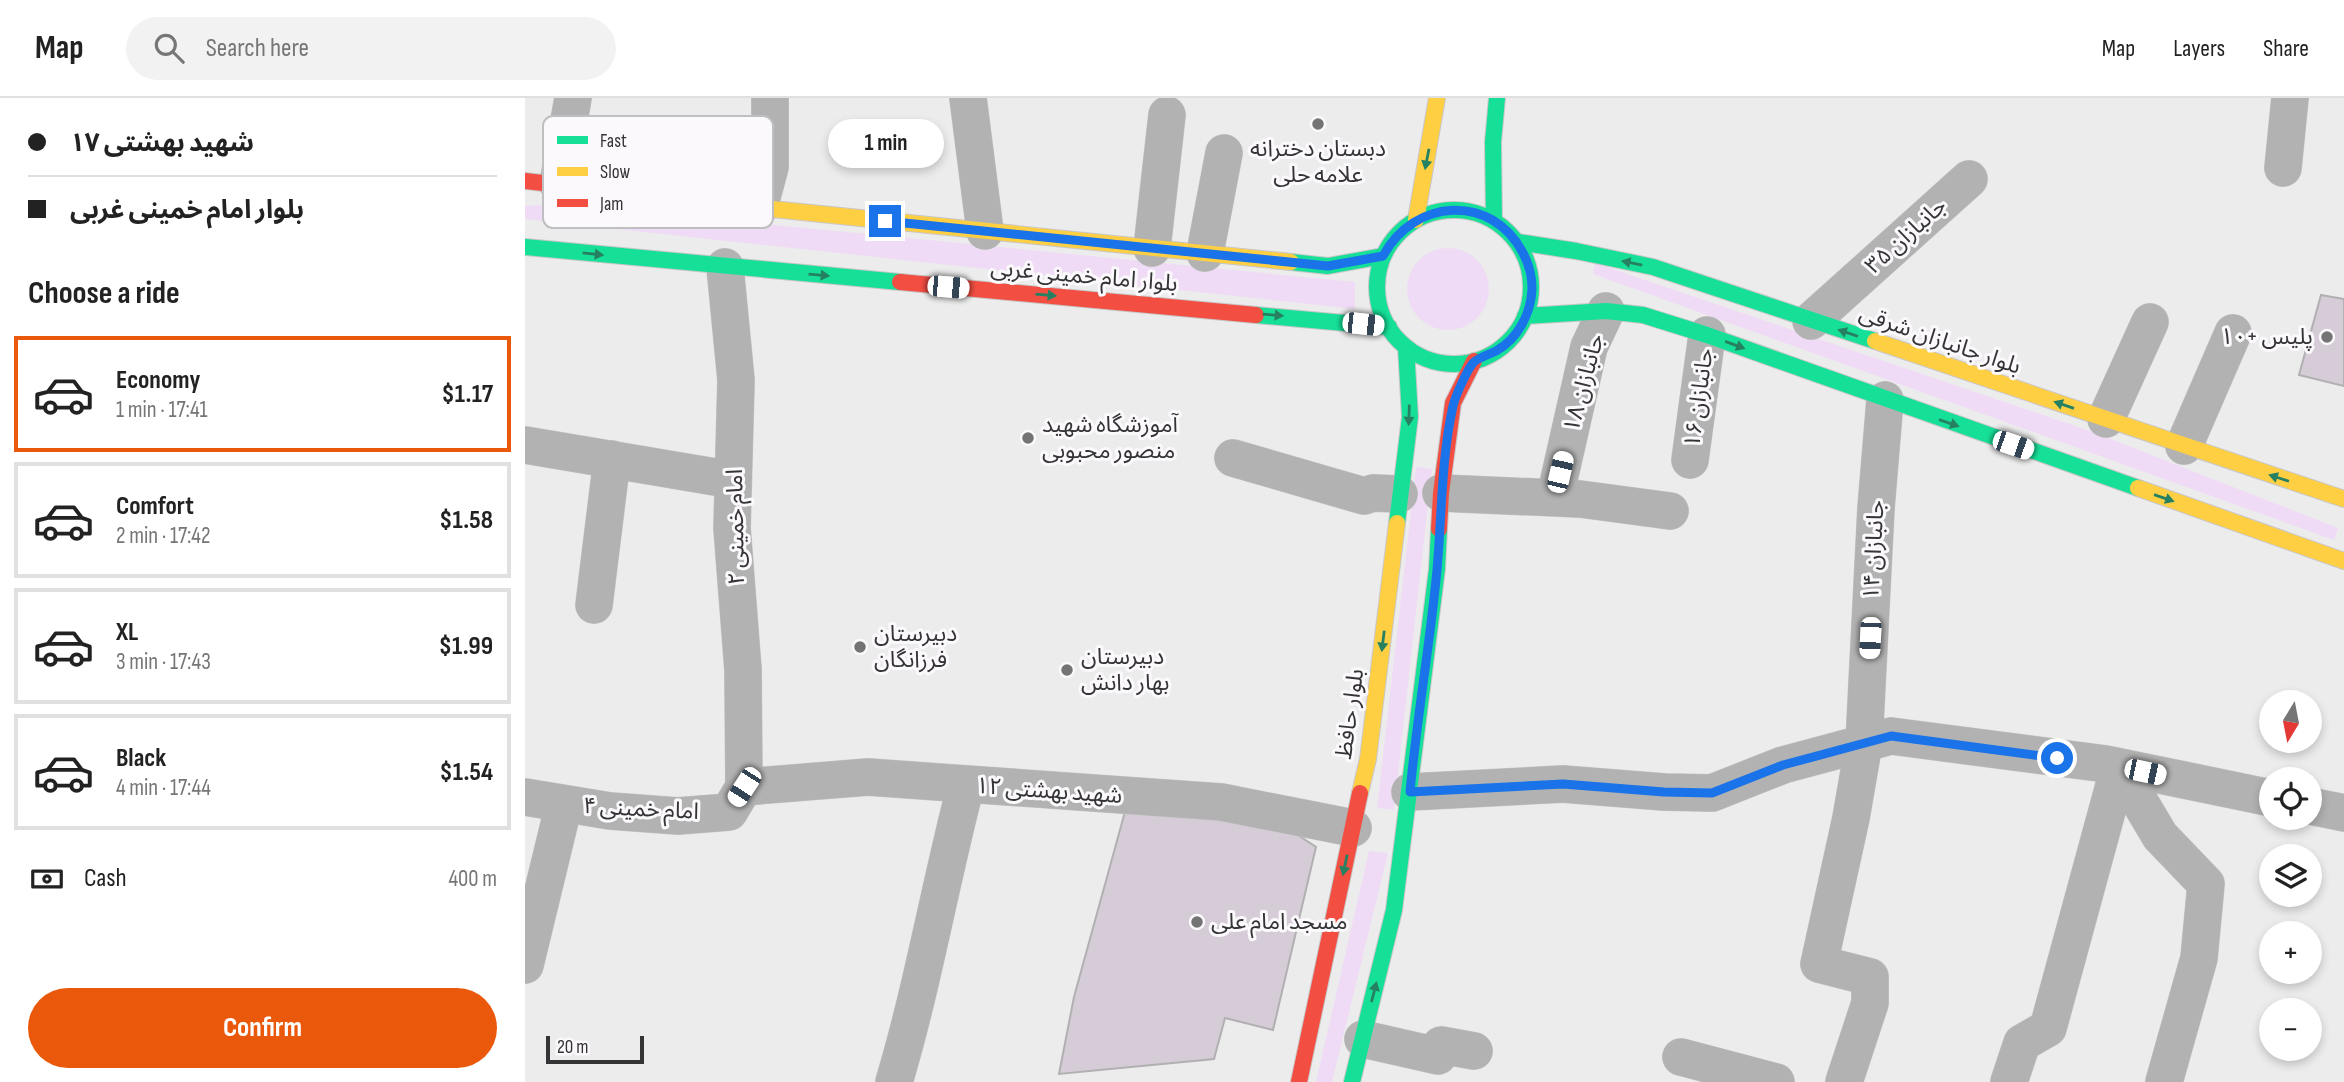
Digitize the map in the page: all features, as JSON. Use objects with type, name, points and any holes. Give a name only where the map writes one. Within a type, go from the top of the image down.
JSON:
[{"type":"main road","points":[[1416,220],[1437,98]]},
{"type":"main road","points":[[1494,221],[1493,142],[1497,98]]},
{"type":"main road","name":"بلوار امام خمینی غربی","points":[[773,209],[1328,266],[1383,256]]},
{"type":"main road","points":[[1446,210],[1472,211],[1494,221],[1518,243],[1529,264],[1532,287],[1528,311],[1517,332],[1501,348],[1474,361],[1457,364],[1433,361],[1406,346],[1389,327],[1379,307],[1377,280],[1383,256],[1398,233],[1416,220],[1446,210]]},
{"type":"main road","name":"بلوار جانبازان شرقی","points":[[1518,243],[1576,251],[1653,267],[2344,499]]},
{"type":"main road","name":"بلوار امام خمینی غربی","points":[[525,247],[1389,327]]},
{"type":"main road","points":[[1525,316],[1606,311],[1643,315],[1707,335],[2344,561]]},
{"type":"main road","name":"بلوار حافظ","points":[[1299,1082],[1368,759],[1410,417],[1406,346]]},
{"type":"main road","points":[[1352,1082],[1394,910],[1437,569],[1441,493],[1453,403],[1474,361]]},
{"type":"street","points":[[566,116],[573,98]]},
{"type":"street","points":[[770,98],[770,116]]},
{"type":"street","points":[[968,98],[985,231]]},
{"type":"street","points":[[2283,168],[2290,98]]},
{"type":"street","points":[[1151,248],[1167,115]]},
{"type":"street","points":[[1205,253],[1224,153]]},
{"type":"street","name":"جانبازان ۳۵","points":[[1811,321],[1969,179]]},
{"type":"street","name":"امام خمینی ۲","points":[[725,267],[736,380],[732,528],[743,670],[744,787]]},
{"type":"street","name":"جانبازان ۱۸","points":[[1555,497],[1589,347],[1606,311]]},
{"type":"street","points":[[2106,419],[2150,322]]},
{"type":"street","points":[[2184,446],[2232,333]]},
{"type":"street","name":"جانبازان ۱۶","points":[[1690,460],[1707,335]]},
{"type":"street","name":"جانبازان ۱۴","points":[[1844,1082],[1870,1003],[1870,977],[1819,964],[1851,818],[1864,743],[1876,508],[1885,400]]},
{"type":"street","points":[[525,445],[733,480]]},
{"type":"street","points":[[594,605],[612,458]]},
{"type":"street","points":[[1233,458],[1364,496],[1399,494]]},
{"type":"street","points":[[1441,493],[1555,497],[1670,511]]},
{"type":"street","points":[[1410,792],[1563,784],[1712,793],[1783,765],[1891,736],[2119,767],[2259,796]]},
{"type":"street","points":[[2009,1082],[2022,1043],[2048,1028],[2119,767]]},
{"type":"street","points":[[2119,767],[2161,835],[2206,884],[2199,958],[2164,1082]]},
{"type":"street","name":"شهید بهشتی ۱۲","points":[[744,787],[867,777],[1221,802],[1353,828]]},
{"type":"street","points":[[894,1082],[910,1028],[966,785]]},
{"type":"street","name":"امام خمینی ۴","points":[[525,797],[610,811],[678,816],[729,812],[744,787]]},
{"type":"street","points":[[525,965],[564,803]]},
{"type":"street","points":[[2322,808],[2344,813]]},
{"type":"street","points":[[1363,1039],[1438,1056],[1441,1045],[1474,1051]]},
{"type":"street","points":[[1681,1058],[1776,1082]]},
{"type":"shaded area","points":[[543,205],[543,221],[525,219],[525,206]]},
{"type":"shaded area","points":[[773,225],[1355,282],[1355,309],[608,228],[773,228]]},
{"type":"shaded area","points":[[1448,248],[1464,251],[1477,260],[1486,273],[1489,289],[1486,305],[1477,318],[1464,327],[1448,330],[1432,327],[1419,318],[1410,305],[1407,289],[1410,273],[1419,260],[1432,251]]},
{"type":"shaded area","points":[[1595,263],[2093,432],[2338,528],[2334,540],[1593,274]]},
{"type":"shaded area","points":[[1416,467],[1432,469],[1394,810],[1377,808]]},
{"type":"shaded area","points":[[1369,851],[1388,853],[1332,1082],[1316,1082]]},
{"type":"building","name":"پلیس +۱۰","points":[[2321,295],[2344,299],[2344,386],[2299,375]]},
{"type":"building","name":"مسجد امام علی","points":[[1126,808],[1287,828],[1316,847],[1273,1030],[1225,1018],[1214,1059],[1059,1074],[1074,997]]},
{"type":"traffic: fast","points":[[1494,221],[1493,142],[1497,98]]},
{"type":"traffic: fast","points":[[1454,210],[1483,216],[1508,233],[1525,258],[1531,287],[1525,316],[1508,341],[1483,358],[1454,364],[1425,358],[1400,341],[1383,316],[1377,287],[1383,258],[1400,233],[1425,216],[1454,210]]},
{"type":"traffic: fast","points":[[1518,242],[1653,267],[1875,341]]},
{"type":"traffic: fast","points":[[525,247],[900,282]]},
{"type":"traffic: fast","points":[[1291,262],[1328,266],[1383,256]]},
{"type":"traffic: fast","points":[[1525,316],[1606,311],[1643,315],[1707,335],[2138,488]]},
{"type":"traffic: fast","points":[[1256,315],[1389,327]]},
{"type":"traffic: fast","points":[[1397,523],[1410,417],[1406,347]]},
{"type":"traffic: fast","points":[[1352,1082],[1394,910],[1437,569],[1439,529]]},
{"type":"traffic: slow","points":[[1416,220],[1437,98]]},
{"type":"traffic: slow","points":[[773,209],[1291,262]]},
{"type":"traffic: slow","points":[[1875,341],[2344,499]]},
{"type":"traffic: slow","points":[[2138,488],[2344,561]]},
{"type":"traffic: slow","points":[[1360,793],[1368,759],[1397,523]]},
{"type":"traffic: jam","points":[[525,181],[543,183]]},
{"type":"traffic: jam","points":[[900,282],[1256,315]]},
{"type":"traffic: jam","points":[[1439,529],[1453,403],[1474,361]]},
{"type":"traffic: jam","points":[[1299,1082],[1360,793]]},
{"type":"place","name":"دبستان دخترانه علامه حلی","points":[[1318,124]]},
{"type":"place","name":"پلیس +۱۰","points":[[2327,337]]},
{"type":"place","name":"آموزشگاه شهید منصور محبوبی","points":[[1028,438]]},
{"type":"place","name":"دبیرستان فرزانگان","points":[[860,647]]},
{"type":"place","name":"دبیرستان بهار دانش","points":[[1067,670]]},
{"type":"place","name":"مسجد امام علی","points":[[1197,922]]},
{"type":"route","points":[[885,221],[1328,266],[1383,256],[1398,233],[1416,220],[1446,210],[1472,211],[1494,221],[1517,240],[1529,264],[1532,287],[1528,311],[1517,332],[1501,348],[1474,361],[1453,403],[1441,493],[1437,569],[1410,792],[1563,784],[1712,793],[1783,765],[1891,736],[2057,758]]}]
